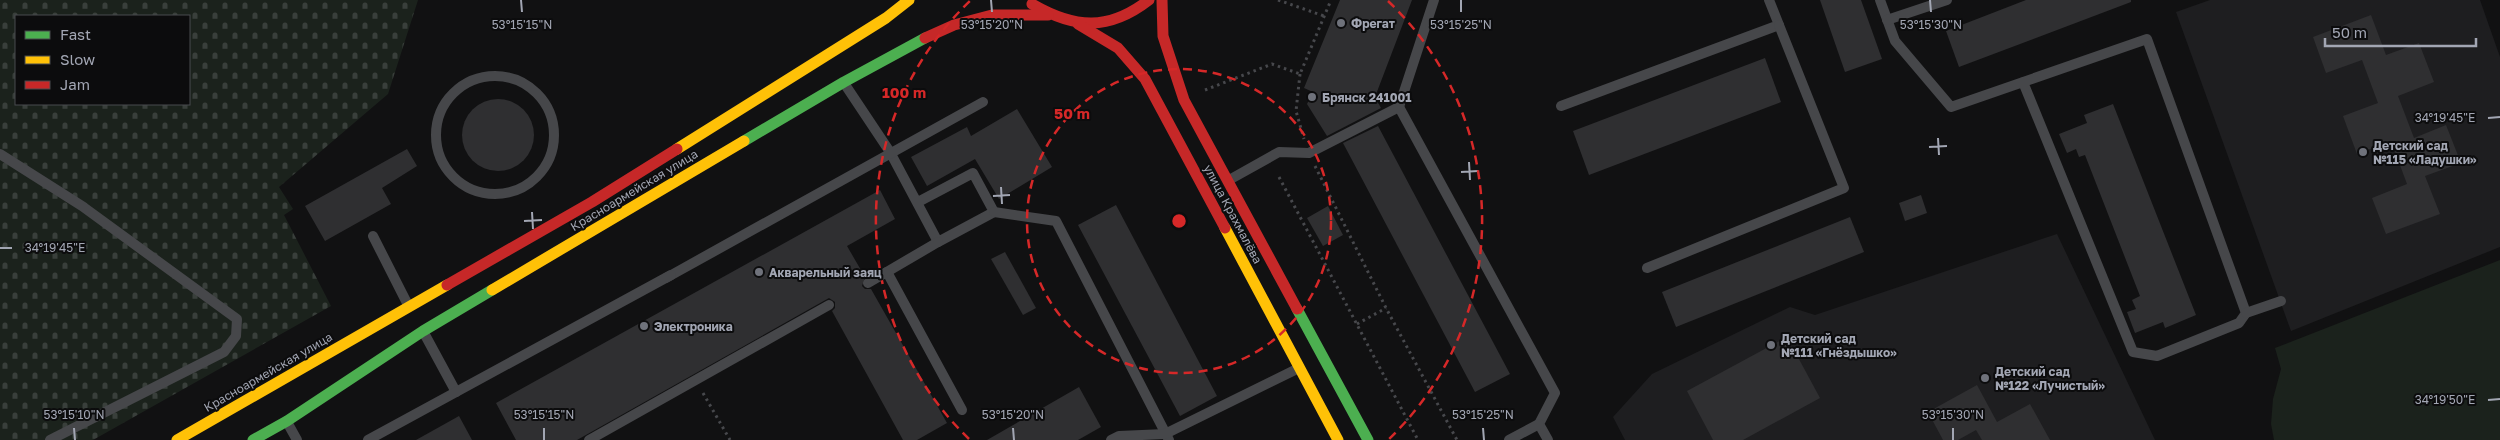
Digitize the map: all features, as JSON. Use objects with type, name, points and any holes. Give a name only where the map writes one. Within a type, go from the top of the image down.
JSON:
[{"type":"main road","name":"Красноармейская улица","points":[[252,440],[286,421],[416,319],[592,202],[878,23],[909,0]]},
{"type":"main road","points":[[1026,0],[1048,15],[1078,24],[1109,22],[1138,10],[1149,0]]},
{"type":"main road","name":"улица Крахмалёва","points":[[1162,0],[1163,36],[1184,100],[1229,181],[1311,362],[1338,440]]},
{"type":"main road","name":"Красноармейская улица","points":[[177,440],[416,319],[918,41],[954,25],[992,15],[1048,15]]},
{"type":"main road","name":"улица Крахмалёва","points":[[1078,24],[1118,48],[1146,79],[1311,362],[1368,440]]},
{"type":"lane","points":[[1229,181],[1280,152],[1309,153],[1399,107],[1434,0]]},
{"type":"lane","points":[[1647,268],[1844,188],[1769,0]]},
{"type":"lane","points":[[1880,0],[1895,42],[1951,107],[2147,39],[2246,313]]},
{"type":"lane","points":[[1887,20],[1947,0]]},
{"type":"lane","points":[[1561,106],[1779,26]]},
{"type":"lane","points":[[501,76],[520,81],[537,93],[548,109],[554,129],[553,148],[546,166],[533,181],[517,190],[498,195],[479,192],[462,185],[448,172],[439,155],[435,136],[438,117],[448,99],[462,85],[481,77],[501,76]]},
{"type":"lane","points":[[844,82],[890,152],[938,242]]},
{"type":"lane","points":[[2023,82],[2133,352],[2157,356],[2239,323],[2246,313],[2280,301]]},
{"type":"lane","points":[[368,440],[983,102]]},
{"type":"lane","points":[[1399,107],[1555,393],[1539,424],[1509,440]]},
{"type":"lane","points":[[0,154],[82,206],[237,319],[236,336],[224,352],[50,440]]},
{"type":"lane","points":[[918,202],[972,173],[994,212]]},
{"type":"lane","points":[[868,283],[994,212],[1056,221],[1167,437]]},
{"type":"lane","points":[[372,236],[456,392]]},
{"type":"lane","points":[[887,272],[962,410]]},
{"type":"lane","points":[[589,440],[829,305]]},
{"type":"lane","points":[[1111,440],[1119,436],[1167,437],[1311,362]]},
{"type":"lane","points":[[286,421],[297,440]]},
{"type":"lane","points":[[1539,424],[1548,440]]},
{"type":"path","points":[[1278,0],[1324,16]]},
{"type":"path","points":[[1330,0],[1300,74],[1296,111],[1309,153],[1386,308],[1457,440]]},
{"type":"path","points":[[1184,100],[1272,64],[1300,74]]},
{"type":"path","points":[[1279,177],[1418,440]]},
{"type":"path","points":[[1357,324],[1386,308]]},
{"type":"path","points":[[695,380],[730,440]]},
{"type":"shaded area","name":"Детский сад №115 «Ладушки»","points":[[2210,0],[2480,0],[2500,57],[2500,247],[2291,331],[2176,12]]},
{"type":"shaded area","name":"Детский сад №122 «Лучистый»","points":[[2057,234],[2155,440],[1625,440],[1613,417],[1652,374],[1790,307],[1815,315]]},
{"type":"green space","points":[[0,0],[418,0],[388,94],[279,187],[293,209],[284,215],[331,306],[93,440],[0,440]]},
{"type":"green space","points":[[2500,260],[2500,440],[2274,440],[2271,424],[2273,399],[2281,369],[2275,348]]},
{"type":"building","points":[[1340,0],[1412,0],[1375,97],[1381,108],[1327,136],[1307,104],[1313,92],[1304,88]]},
{"type":"building","points":[[1820,0],[1861,0],[1882,59],[1845,72]]},
{"type":"building","points":[[2026,0],[2131,0],[2131,2],[1959,67],[1946,31]]},
{"type":"building","points":[[2371,15],[2386,55],[2419,43],[2434,82],[2398,96],[2414,138],[2446,125],[2461,163],[2425,176],[2440,214],[2386,234],[2372,198],[2407,184],[2391,141],[2357,154],[2343,116],[2378,103],[2362,60],[2326,73],[2313,37]]},
{"type":"building","points":[[1765,58],[1781,102],[1589,175],[1573,131]]},
{"type":"building","points":[[498,99],[518,105],[528,115],[534,135],[528,155],[518,165],[498,171],[478,165],[468,155],[462,135],[468,115],[478,105]]},
{"type":"building","points":[[2113,104],[2196,315],[2165,328],[2163,322],[2135,333],[2127,312],[2136,309],[2132,300],[2140,296],[2085,155],[2079,157],[2076,149],[2067,153],[2059,134],[2087,123],[2084,115]]},
{"type":"building","points":[[1017,109],[1052,167],[999,199],[975,159],[927,186],[911,157],[967,127],[971,136]]},
{"type":"building","points":[[1378,126],[1510,374],[1475,392],[1343,143]]},
{"type":"building","points":[[407,149],[417,166],[382,188],[391,204],[325,241],[305,206]]},
{"type":"building","points":[[880,190],[895,219],[847,246],[865,277],[862,286],[865,289],[871,289],[947,423],[917,440],[903,440],[832,311],[835,308],[835,302],[829,298],[577,440],[516,440],[496,403]]},
{"type":"building","points":[[1921,195],[1927,213],[1905,221],[1899,203]]},
{"type":"building","points":[[1116,205],[1217,396],[1180,416],[1078,225]]},
{"type":"building","points":[[1328,206],[1343,235],[1323,246],[1307,218]]},
{"type":"building","points":[[1850,217],[1864,252],[1676,327],[1662,292]]},
{"type":"building","points":[[1005,252],[1036,308],[1023,315],[991,259]]},
{"type":"building","points":[[1787,337],[1820,398],[1743,440],[1713,440],[1687,391]]},
{"type":"building","points":[[1977,385],[1997,422],[2030,404],[2050,440],[1982,440],[1976,430],[1958,440],[1943,440],[1928,412]]},
{"type":"building","points":[[1079,387],[1101,427],[1078,440],[987,440]]},
{"type":"building","points":[[459,416],[472,440],[416,440]]},
{"type":"traffic: fast","points":[[744,141],[844,82],[925,38]]},
{"type":"traffic: fast","points":[[253,440],[287,421],[423,331],[492,290]]},
{"type":"traffic: fast","points":[[1297,309],[1368,440]]},
{"type":"traffic: slow","points":[[677,149],[886,18],[909,0]]},
{"type":"traffic: slow","points":[[492,290],[744,141]]},
{"type":"traffic: slow","points":[[1225,228],[1338,440]]},
{"type":"traffic: slow","points":[[177,440],[447,285]]},
{"type":"traffic: jam","points":[[1032,4],[1063,18],[1077,22],[1092,23],[1120,17],[1149,0]]},
{"type":"traffic: jam","points":[[1162,0],[1163,36],[1184,100],[1297,309]]},
{"type":"traffic: jam","points":[[925,38],[954,25],[992,15],[1048,15]]},
{"type":"traffic: jam","points":[[1078,24],[1118,48],[1145,79],[1225,228]]},
{"type":"traffic: jam","points":[[447,285],[592,202],[677,149]]},
{"type":"place","name":"Фрегат","points":[[1341,23]]},
{"type":"place","name":"Брянск 241001","points":[[1312,97]]},
{"type":"place","name":"Детский сад №115 «Ладушки»","points":[[2363,152]]},
{"type":"place","name":"Акварельный заяц","points":[[759,272]]},
{"type":"place","name":"Электроника","points":[[644,326]]},
{"type":"place","name":"Детский сад №111 «Гнёздышко»","points":[[1771,345]]},
{"type":"place","name":"Детский сад №122 «Лучистый»","points":[[1985,378]]}]
